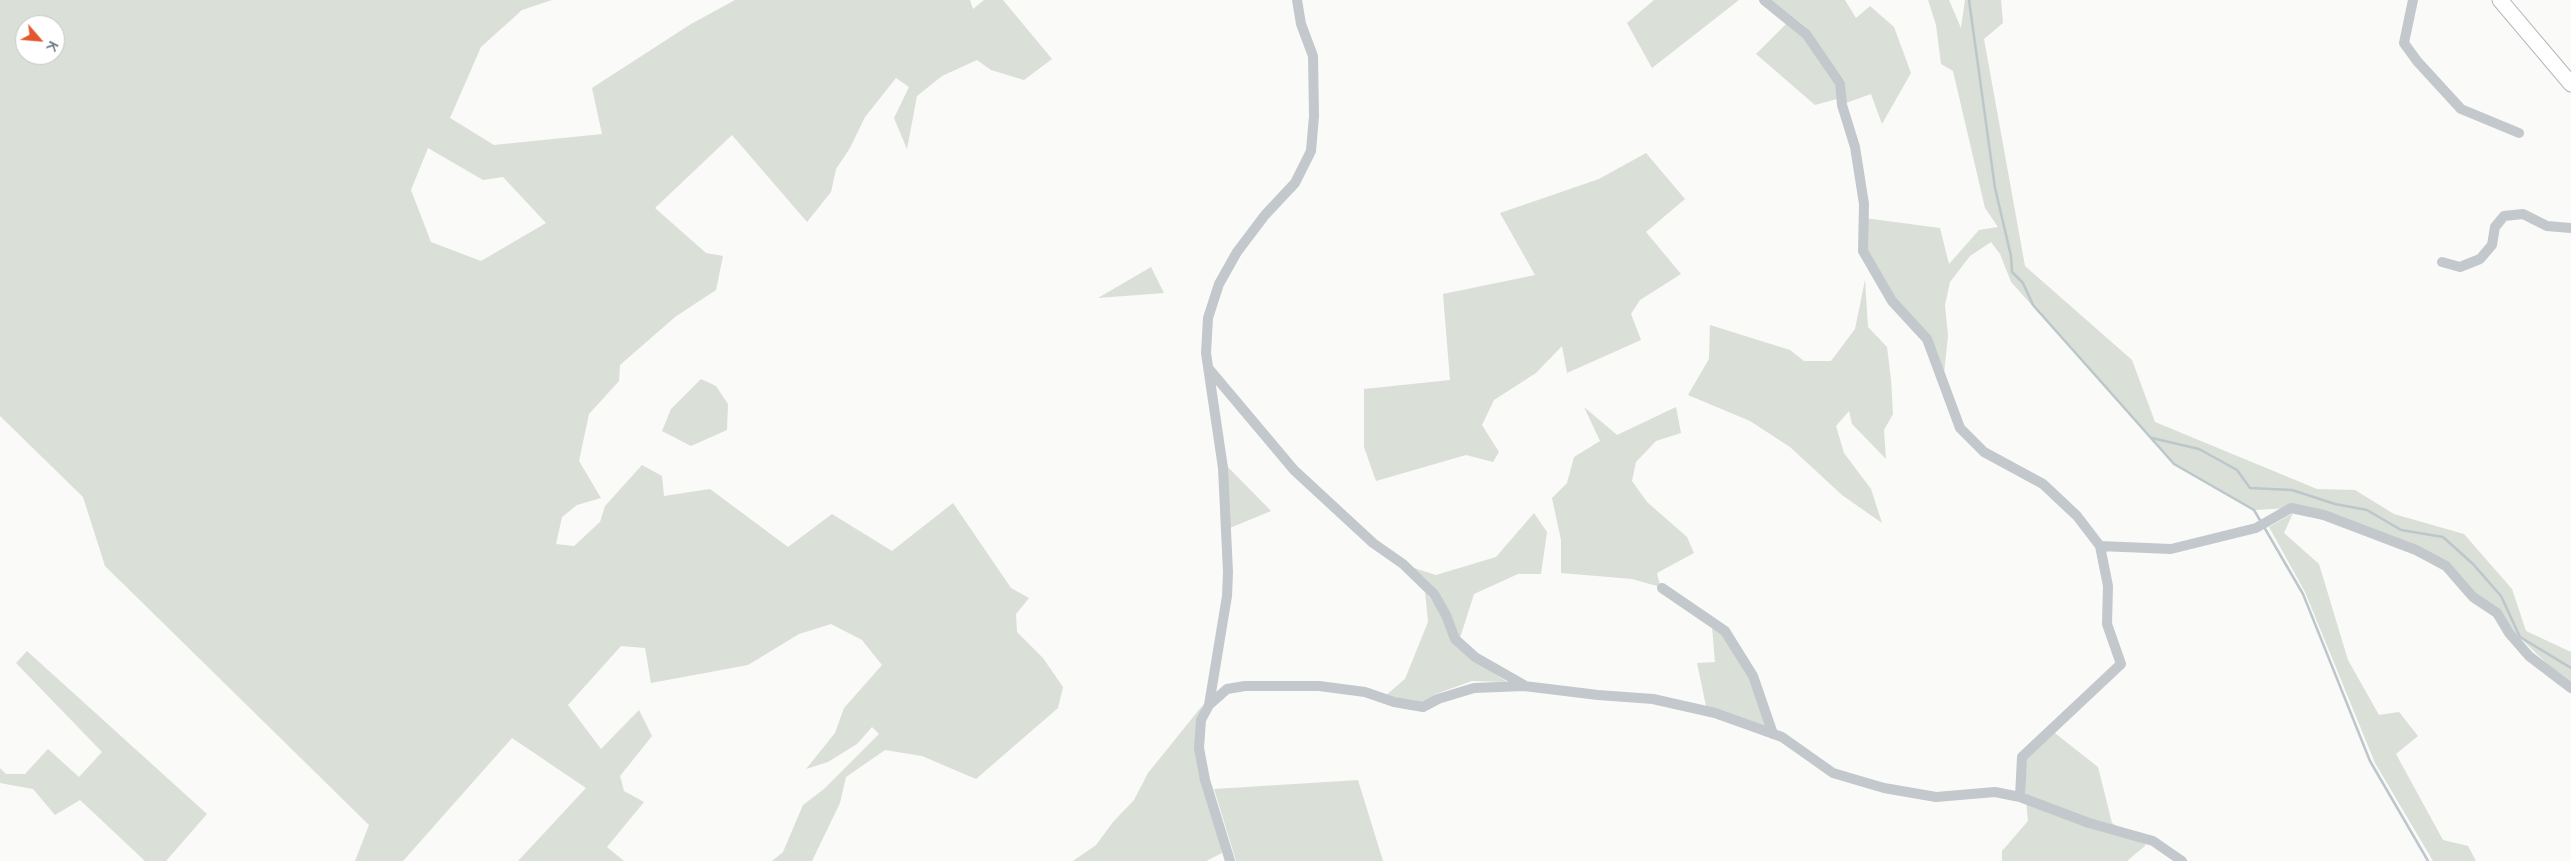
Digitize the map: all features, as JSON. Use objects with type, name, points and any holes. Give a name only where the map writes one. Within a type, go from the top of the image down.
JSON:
[{"type":"street","points":[[1230,861],[1205,780],[1199,748],[1201,720],[1209,705],[1227,596],[1228,572],[1223,468],[1206,353],[1208,318],[1219,284],[1237,252],[1265,215],[1295,183],[1311,151],[1314,116],[1313,56],[1301,24],[1297,0]]},
{"type":"street","points":[[1764,0],[1806,34],[1840,83],[1842,105],[1855,147],[1864,204],[1863,251],[1892,301],[1927,338],[1960,428],[1984,452],[2043,484],[2077,516],[2100,546],[2108,586],[2107,624],[2121,664],[2022,757],[2020,797]]},
{"type":"street","points":[[2413,0],[2404,44],[2416,61],[2461,109],[2519,133]]},
{"type":"street","points":[[2500,0],[2571,84]]},
{"type":"street","points":[[2442,262],[2460,267],[2480,259],[2492,245],[2495,227],[2504,216],[2523,214],[2547,226],[2571,228]]},
{"type":"street","points":[[1209,368],[1294,470],[1373,543],[1403,564],[1434,594],[1446,615],[1455,639],[1475,657],[1505,676],[1529,687]]},
{"type":"street","points":[[2100,546],[2171,549],[2256,528],[2291,508],[2324,514],[2416,550],[2446,566],[2473,597],[2497,613],[2509,633],[2529,656],[2571,688]]},
{"type":"street","points":[[1662,588],[1725,630],[1753,676],[1773,734]]},
{"type":"street","points":[[1209,705],[1227,689],[1245,686],[1319,686],[1356,691],[1394,702],[1423,707],[1438,699],[1474,688],[1529,687],[1598,696],[1653,699],[1715,713],[1782,737],[1833,773],[1884,788],[1936,797],[1995,792],[2020,797],[2089,823],[2153,841],[2182,861]]},
{"type":"shaded area","points":[[0,0],[552,0],[522,10],[481,47],[450,118],[494,145],[602,134],[592,88],[691,24],[735,0],[970,0],[973,9],[984,0],[1003,0],[1052,59],[1024,80],[991,70],[977,60],[942,76],[917,96],[907,149],[894,118],[909,87],[896,78],[865,117],[850,148],[836,169],[831,192],[807,222],[732,135],[655,208],[706,253],[723,256],[716,290],[675,317],[620,365],[619,381],[589,414],[579,461],[601,498],[577,505],[562,517],[556,544],[574,546],[600,522],[605,506],[642,465],[662,476],[664,496],[710,489],[788,547],[832,514],[892,551],[953,503],[1011,588],[1029,598],[1016,614],[1017,632],[1043,658],[1063,687],[1058,708],[976,779],[922,756],[885,750],[846,777],[840,803],[812,861],[772,861],[783,852],[803,805],[824,789],[879,734],[872,727],[857,744],[828,762],[806,769],[835,733],[844,708],[882,665],[862,640],[831,624],[799,634],[748,665],[651,683],[645,648],[621,646],[568,705],[601,749],[639,710],[652,736],[620,776],[624,791],[644,802],[607,847],[624,861],[518,861],[586,788],[512,738],[403,861],[355,861],[369,825],[105,566],[83,497],[0,416]],"holes":[[[428,148],[483,180],[503,177],[546,223],[481,261],[431,242],[411,190]]]},
{"type":"shaded area","points":[[1654,0],[1739,0],[1652,68],[1627,23]]},
{"type":"shaded area","points":[[1772,0],[1845,0],[1856,18],[1870,6],[1894,27],[1911,73],[1882,124],[1871,94],[1846,103],[1845,81],[1807,28]]},
{"type":"shaded area","points":[[1928,0],[1949,0],[1961,28],[1965,0],[2001,0],[2003,23],[1984,39],[2025,266],[2132,360],[2155,422],[2317,489],[2355,490],[2394,514],[2464,534],[2512,589],[2526,631],[2571,652],[2571,687],[2446,566],[2291,508],[2254,510],[2174,464],[2011,282],[2000,254],[1991,242],[1970,256],[1950,282],[1945,305],[1948,336],[1943,383],[1927,339],[1892,301],[1863,251],[1864,218],[1940,228],[1949,264],[1979,230],[1998,227],[1985,208],[1953,71],[1941,64],[1936,25]]},
{"type":"shaded area","points":[[1786,24],[1803,38],[1835,83],[1837,99],[1815,105],[1756,54]]},
{"type":"shaded area","points":[[1646,153],[1685,199],[1646,232],[1681,274],[1640,300],[1631,314],[1641,340],[1567,373],[1562,346],[1536,373],[1494,400],[1482,425],[1499,452],[1493,462],[1466,455],[1376,481],[1364,447],[1364,389],[1450,380],[1443,294],[1535,275],[1500,213],[1599,179]]},
{"type":"shaded area","points":[[1151,267],[1164,293],[1098,298]]},
{"type":"shaded area","points":[[1865,280],[1868,327],[1887,347],[1891,379],[1893,414],[1884,430],[1886,459],[1852,424],[1849,411],[1836,426],[1844,453],[1871,489],[1882,523],[1842,495],[1790,447],[1750,421],[1688,395],[1709,359],[1710,325],[1790,350],[1804,361],[1831,361],[1855,329]]},
{"type":"shaded area","points":[[701,379],[716,386],[728,404],[727,430],[691,446],[662,431],[671,409]]},
{"type":"shaded area","points":[[1584,407],[1617,435],[1676,407],[1681,433],[1656,441],[1636,462],[1632,481],[1647,502],[1687,537],[1694,553],[1657,573],[1660,585],[1657,586],[1632,579],[1561,573],[1561,540],[1552,498],[1567,483],[1574,457],[1600,441]]},
{"type":"shaded area","points":[[1222,461],[1271,511],[1225,530]]},
{"type":"shaded area","points":[[1534,513],[1547,532],[1541,574],[1518,574],[1474,594],[1460,638],[1411,567],[1436,575],[1496,557]]},
{"type":"shaded area","points":[[2293,513],[2284,533],[2319,564],[2348,660],[2379,715],[2399,712],[2418,736],[2396,754],[2443,840],[2468,846],[2476,861],[2433,861],[2375,763],[2305,592],[2269,527]]},
{"type":"shaded area","points":[[1425,591],[1474,660],[1507,682],[1472,681],[1436,694],[1423,704],[1385,696],[1405,679],[1428,622]]},
{"type":"shaded area","points":[[1712,627],[1722,634],[1748,677],[1766,727],[1706,706],[1697,663],[1715,662]]},
{"type":"shaded area","points":[[27,651],[207,814],[166,861],[145,861],[80,800],[55,815],[33,789],[0,783],[0,768],[6,774],[25,774],[48,749],[79,777],[102,752],[16,663]]},
{"type":"shaded area","points":[[1202,706],[1197,723],[1222,853],[1206,861],[1073,861],[1096,845],[1113,822],[1134,800],[1148,773]]},
{"type":"shaded area","points":[[2051,730],[2098,767],[2112,823],[2146,845],[2127,861],[2002,861],[2002,851],[2028,821],[2022,757]]},
{"type":"shaded area","points":[[1358,780],[1383,861],[1236,861],[1214,789]]},
{"type":"waterway","points":[[1969,0],[1995,188],[2011,256],[2012,272],[2023,283],[2033,305],[2174,464],[2254,510],[2261,522]]},
{"type":"waterway","points":[[2152,438],[2199,449],[2237,470],[2250,488],[2292,490],[2335,504],[2367,510],[2401,530],[2443,537],[2473,564],[2501,596],[2520,637],[2571,668]]},
{"type":"waterway","points":[[2264,527],[2303,594],[2370,761],[2428,861]]}]
